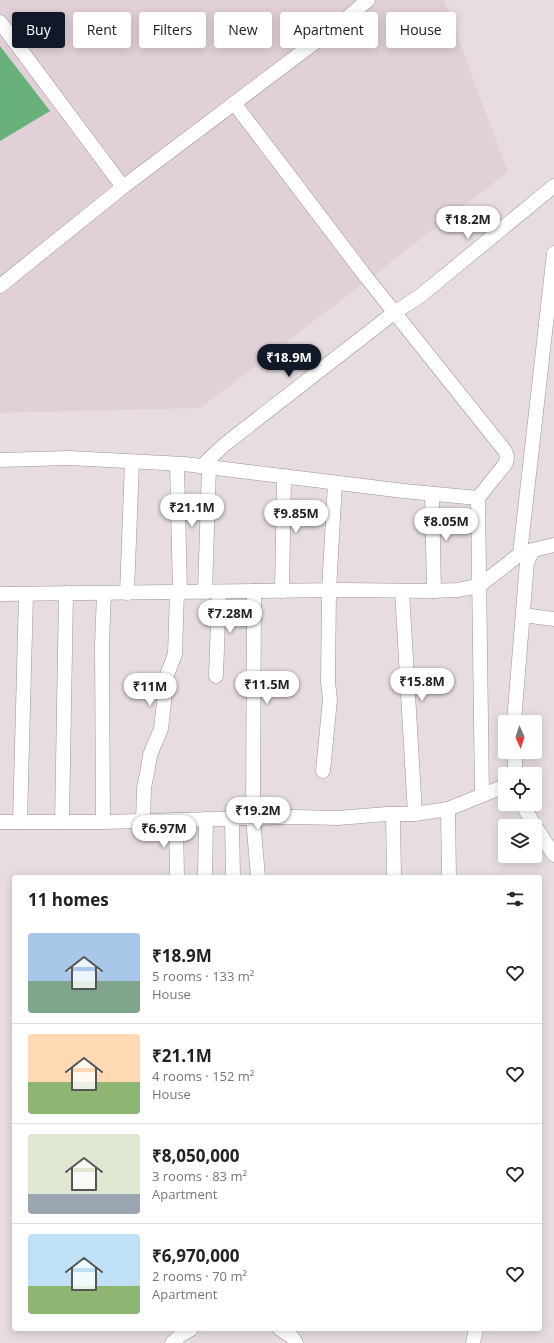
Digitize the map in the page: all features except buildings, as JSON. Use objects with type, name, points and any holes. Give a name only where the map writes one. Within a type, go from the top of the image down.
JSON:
[{"type":"street","points":[[0,286],[123,187],[368,0]]},
{"type":"street","points":[[0,22],[123,187]]},
{"type":"street","points":[[234,103],[363,273],[505,451],[507,456],[506,463],[478,498],[482,795]]},
{"type":"street","points":[[216,676],[206,467],[224,445],[392,309],[420,296],[554,186]]},
{"type":"street","points":[[515,715],[527,562],[526,552],[554,253]]},
{"type":"street","points":[[0,460],[69,458],[177,464],[478,498]]},
{"type":"street","points":[[127,593],[132,462]]},
{"type":"street","points":[[143,821],[144,788],[150,755],[161,729],[167,675],[175,654],[179,592],[177,464]]},
{"type":"street","points":[[282,591],[284,476]]},
{"type":"street","points":[[323,771],[330,699],[328,682],[329,591],[335,483]]},
{"type":"street","points":[[432,494],[434,591]]},
{"type":"street","points":[[0,594],[254,591],[434,591],[468,589],[479,586],[526,552],[554,545]]},
{"type":"street","points":[[254,591],[253,818],[258,875]]},
{"type":"street","points":[[402,591],[415,814]]},
{"type":"street","points":[[62,822],[66,593]]},
{"type":"street","points":[[103,822],[102,644],[104,593]]},
{"type":"street","points":[[20,822],[26,594]]},
{"type":"street","points":[[523,616],[554,619]]},
{"type":"street","points":[[0,822],[103,822],[253,818],[338,818],[415,814],[448,809],[498,789]]},
{"type":"street","points":[[448,809],[448,875]]},
{"type":"street","points":[[393,814],[394,875]]},
{"type":"street","points":[[205,875],[206,819]]},
{"type":"street","points":[[232,819],[233,875]]},
{"type":"street","points":[[176,820],[177,875]]},
{"type":"street","points":[[542,837],[554,856]]},
{"type":"street","points":[[172,1343],[188,1331]]},
{"type":"street","points":[[283,1331],[292,1337],[296,1343]]},
{"type":"street","points":[[473,1343],[476,1331]]},
{"type":"shaded area","points":[[0,0],[444,0],[448,12],[386,12],[386,48],[456,48],[456,32],[508,172],[201,408],[0,413]]},
{"type":"shaded area","points":[[0,46],[50,111],[0,141]]}]
